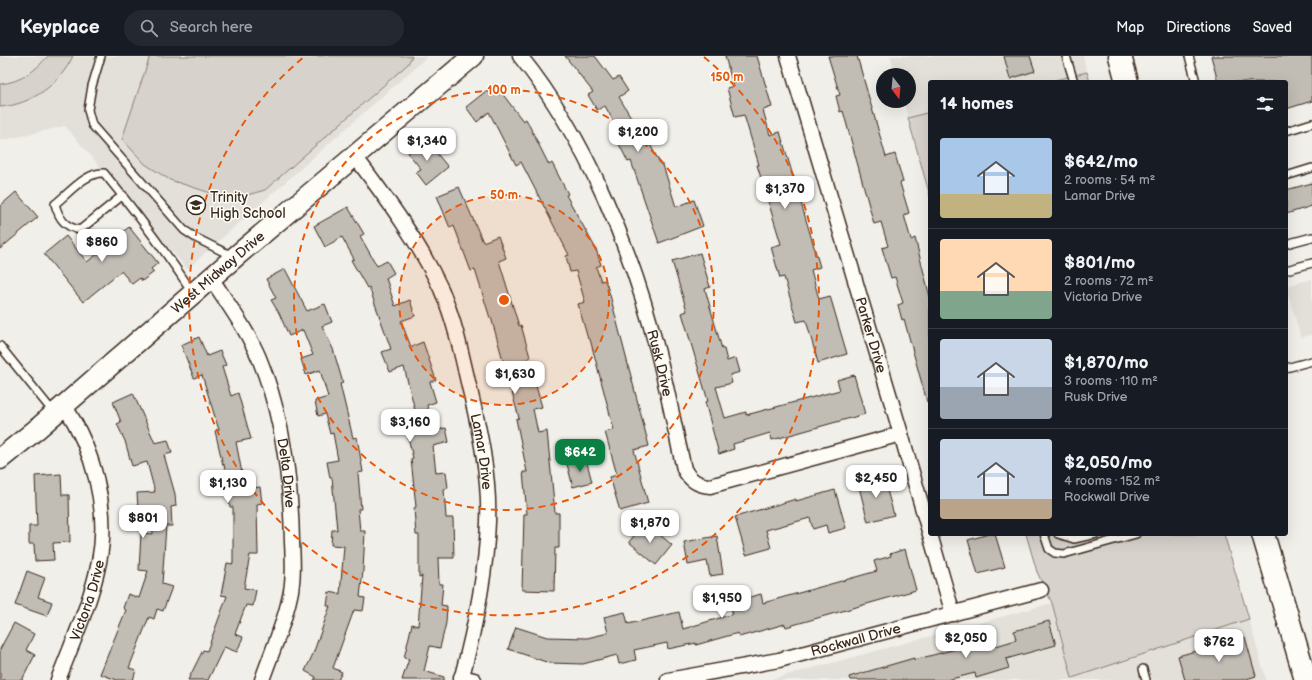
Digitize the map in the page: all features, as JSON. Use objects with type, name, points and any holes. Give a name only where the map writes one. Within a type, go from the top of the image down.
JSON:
[{"type":"main road","points":[[1120,56],[1126,80]]},
{"type":"main road","points":[[1263,536],[1308,680]]},
{"type":"street","name":"West Midway Drive","points":[[0,459],[235,257],[473,56]]},
{"type":"street","name":"Rusk Drive","points":[[520,56],[553,102],[588,165],[612,216],[631,262],[658,353],[684,469],[690,479],[701,485],[710,486],[901,434]]},
{"type":"street","name":"Parker Drive","points":[[788,56],[928,527]]},
{"type":"street","name":"Lamar Drive","points":[[354,156],[396,210],[418,246],[441,290],[456,330],[474,406],[486,485],[488,522],[477,620],[465,679]]},
{"type":"street","name":"Delta Drive","points":[[211,278],[240,322],[259,358],[280,429],[290,484],[293,564],[290,598],[262,680]]},
{"type":"street","name":"Victoria Drive","points":[[58,680],[90,596],[99,561],[102,538],[97,476],[76,424],[59,409]]},
{"type":"street","name":"Parker Drive","points":[[930,536],[953,614]]},
{"type":"street","name":"Rockwall Drive","points":[[668,680],[779,660],[1041,590]]},
{"type":"street","points":[[1308,680],[1312,679]]},
{"type":"lane","points":[[101,56],[92,86],[88,110],[92,125],[184,230],[196,238],[235,257]]},
{"type":"lane","points":[[1066,56],[1073,80]]},
{"type":"lane","points":[[1189,56],[1195,80]]},
{"type":"lane","points":[[1288,130],[1312,123]]},
{"type":"lane","points":[[1288,175],[1312,168]]},
{"type":"lane","points":[[123,196],[80,230],[69,228],[57,213],[55,204],[88,177],[98,172],[104,173],[123,196],[156,237],[193,293]]},
{"type":"lane","points":[[1288,243],[1312,237]]},
{"type":"lane","points":[[1288,269],[1312,263]]},
{"type":"lane","points":[[0,346],[59,409]]},
{"type":"lane","points":[[1288,367],[1312,361]]},
{"type":"lane","points":[[1045,536],[1049,549],[1055,553],[1064,554],[1129,536]]},
{"type":"lane","points":[[1064,536],[1074,539],[1087,536]]},
{"type":"lane","points":[[1143,670],[1146,680]]},
{"type":"shaded area","name":"Trinity High School","points":[[0,56],[428,56],[187,269],[65,126],[0,141]]},
{"type":"shaded area","points":[[48,56],[73,56],[60,76],[43,91],[23,102],[0,107],[0,84],[15,81],[27,75]]},
{"type":"shaded area","points":[[150,56],[412,56],[408,64],[265,190],[244,196],[214,194],[170,180],[145,164],[122,139]]},
{"type":"shaded area","points":[[890,56],[1083,56],[1087,72],[1055,80],[928,80],[928,113],[908,118],[905,108],[916,108],[916,68],[894,68]]},
{"type":"shaded area","points":[[1087,72],[1089,80],[1055,80]]},
{"type":"shaded area","points":[[928,113],[928,189],[908,118]]},
{"type":"shaded area","points":[[1312,279],[1312,334],[1301,338],[1288,293],[1288,285]]},
{"type":"shaded area","points":[[1027,536],[1225,536],[1249,619],[1072,678],[1052,603],[1037,572]]},
{"type":"shaded area","points":[[1052,603],[1072,678],[1249,619],[1266,680],[769,680]]},
{"type":"building","points":[[565,56],[595,56],[613,80],[619,77],[628,91],[619,97],[635,124],[638,122],[661,165],[663,165],[676,207],[694,200],[703,226],[659,243],[631,161],[628,162],[614,134],[619,131],[605,106],[597,110],[588,95],[593,92]]},
{"type":"building","points":[[725,56],[757,56],[772,107],[763,110],[770,135],[780,132],[820,267],[811,270],[819,299],[830,296],[847,354],[818,363],[806,320],[797,322],[784,277],[780,278],[771,247],[781,244],[757,165],[759,165],[744,115],[735,117],[727,88],[733,86]]},
{"type":"building","points":[[828,56],[857,56],[886,157],[895,154],[903,182],[900,183],[909,213],[904,215],[911,240],[915,238],[928,289],[928,402],[904,319],[902,320],[898,305],[903,303],[895,277],[891,278],[882,248],[888,246],[881,222],[874,224],[843,111],[840,112],[836,96],[840,95]]},
{"type":"building","points":[[1004,56],[1030,56],[1035,71],[1010,79]]},
{"type":"building","points":[[1211,56],[1312,56],[1312,101],[1288,108],[1288,80],[1217,80]]},
{"type":"building","points":[[495,84],[523,121],[526,119],[549,165],[552,163],[568,194],[566,195],[596,249],[601,265],[596,267],[601,281],[605,280],[610,295],[649,446],[634,450],[648,503],[620,511],[610,477],[617,475],[605,432],[614,430],[590,339],[588,339],[578,304],[585,302],[576,271],[570,272],[566,256],[569,255],[521,162],[516,165],[489,112],[477,122],[466,107]]},
{"type":"building","points":[[425,139],[448,167],[426,185],[416,172],[421,169],[408,153]]},
{"type":"building","points":[[1312,183],[1312,206],[1288,213],[1288,189]]},
{"type":"building","points":[[459,187],[483,242],[498,236],[506,258],[499,261],[519,326],[521,325],[530,357],[528,358],[542,407],[533,409],[538,433],[547,431],[555,513],[559,513],[559,548],[555,548],[554,591],[522,590],[524,514],[527,514],[523,472],[527,472],[516,419],[519,418],[491,317],[490,318],[475,270],[471,271],[454,226],[450,228],[437,196]]},
{"type":"building","points":[[16,192],[38,217],[0,249],[0,206]]},
{"type":"building","points":[[348,207],[364,234],[360,236],[377,266],[387,261],[394,273],[386,278],[395,306],[410,300],[415,316],[401,321],[411,347],[423,342],[436,380],[430,382],[436,402],[427,405],[433,431],[446,428],[449,442],[433,446],[436,473],[446,472],[448,488],[444,489],[446,518],[453,518],[454,558],[438,558],[439,584],[443,584],[441,605],[447,606],[446,623],[440,648],[430,646],[424,671],[444,677],[444,680],[402,680],[409,659],[404,658],[412,624],[418,626],[422,576],[419,577],[419,535],[416,535],[414,508],[416,507],[411,459],[413,458],[403,417],[416,414],[404,367],[390,372],[382,352],[391,349],[369,287],[367,288],[351,260],[354,259],[342,237],[325,247],[314,226]]},
{"type":"building","points":[[129,227],[158,263],[151,269],[154,272],[142,281],[140,278],[132,284],[121,271],[83,302],[44,254],[66,236],[87,262],[105,248],[98,240],[108,231],[114,239]]},
{"type":"building","points":[[700,253],[710,287],[705,289],[722,349],[724,349],[727,361],[736,358],[740,372],[730,375],[732,383],[716,387],[725,418],[746,412],[746,415],[840,390],[837,380],[854,375],[865,414],[772,440],[770,433],[733,444],[734,449],[719,454],[705,402],[708,401],[682,313],[687,311],[672,261]]},
{"type":"building","points":[[285,269],[307,311],[325,304],[332,322],[322,326],[333,349],[343,383],[340,384],[353,438],[357,437],[363,472],[358,473],[361,509],[358,509],[360,531],[365,531],[360,597],[365,598],[363,611],[354,610],[333,668],[342,672],[338,680],[314,680],[316,677],[305,671],[313,654],[330,606],[327,606],[329,592],[340,594],[344,546],[331,545],[332,530],[337,530],[332,478],[330,478],[327,462],[338,460],[333,433],[330,434],[325,414],[318,416],[315,401],[328,397],[320,370],[306,375],[301,359],[313,355],[303,330],[289,336],[279,313],[271,300],[276,298],[266,279]]},
{"type":"building","points":[[199,337],[207,356],[220,351],[226,365],[222,367],[231,396],[238,393],[251,439],[236,442],[245,489],[260,487],[262,503],[257,504],[258,555],[250,555],[244,588],[256,590],[253,606],[246,605],[235,634],[243,637],[237,652],[224,647],[208,680],[188,680],[203,650],[207,651],[227,596],[221,595],[227,563],[233,564],[233,507],[230,507],[224,464],[223,465],[215,431],[219,430],[202,375],[194,378],[181,345]]},
{"type":"building","points":[[133,393],[155,443],[168,440],[172,453],[164,455],[175,494],[176,506],[171,507],[172,526],[166,526],[162,584],[172,587],[163,611],[157,609],[154,619],[149,617],[129,668],[136,670],[133,680],[117,680],[100,674],[126,610],[123,608],[128,594],[139,598],[148,571],[139,570],[141,533],[153,534],[151,507],[138,508],[137,493],[155,492],[147,462],[132,466],[125,441],[117,424],[121,422],[113,402]]},
{"type":"building","points":[[586,459],[592,482],[573,487],[567,464]]},
{"type":"building","points":[[61,474],[62,495],[69,495],[70,542],[53,543],[54,560],[35,561],[34,544],[29,544],[29,526],[37,526],[35,476]]},
{"type":"building","points":[[883,476],[894,515],[868,522],[858,483]]},
{"type":"building","points":[[835,490],[846,528],[828,533],[826,525],[813,529],[810,518],[766,530],[771,548],[746,555],[735,517],[796,499],[796,501]]},
{"type":"building","points":[[645,522],[672,545],[656,565],[629,542]]},
{"type":"building","points":[[717,536],[723,574],[710,576],[707,561],[688,565],[684,542]]},
{"type":"building","points":[[982,536],[996,536],[1005,567],[978,574],[968,540]]},
{"type":"building","points":[[905,549],[916,590],[786,627],[785,624],[739,637],[738,633],[696,645],[696,643],[668,649],[667,643],[634,650],[636,660],[619,664],[617,655],[583,664],[549,663],[508,649],[516,627],[547,637],[587,638],[608,633],[604,617],[625,612],[628,624],[679,612],[683,629],[733,614],[729,603],[761,594],[763,603],[877,571],[874,561],[891,556],[890,554]]},
{"type":"building","points":[[27,571],[45,578],[38,597],[52,602],[47,616],[15,605]]},
{"type":"building","points":[[1049,621],[1056,645],[1006,659],[1009,668],[976,678],[975,673],[947,680],[850,680],[849,677],[914,658],[914,660],[967,646],[966,643],[983,639],[986,649],[1016,640],[1014,631]]},
{"type":"building","points":[[14,623],[34,634],[26,650],[35,655],[22,680],[0,680],[0,649]]},
{"type":"building","points":[[1245,637],[1256,676],[1243,680],[1185,680],[1178,656]]},
{"type":"place","name":"Trinity High School","points":[[196,205]]}]
